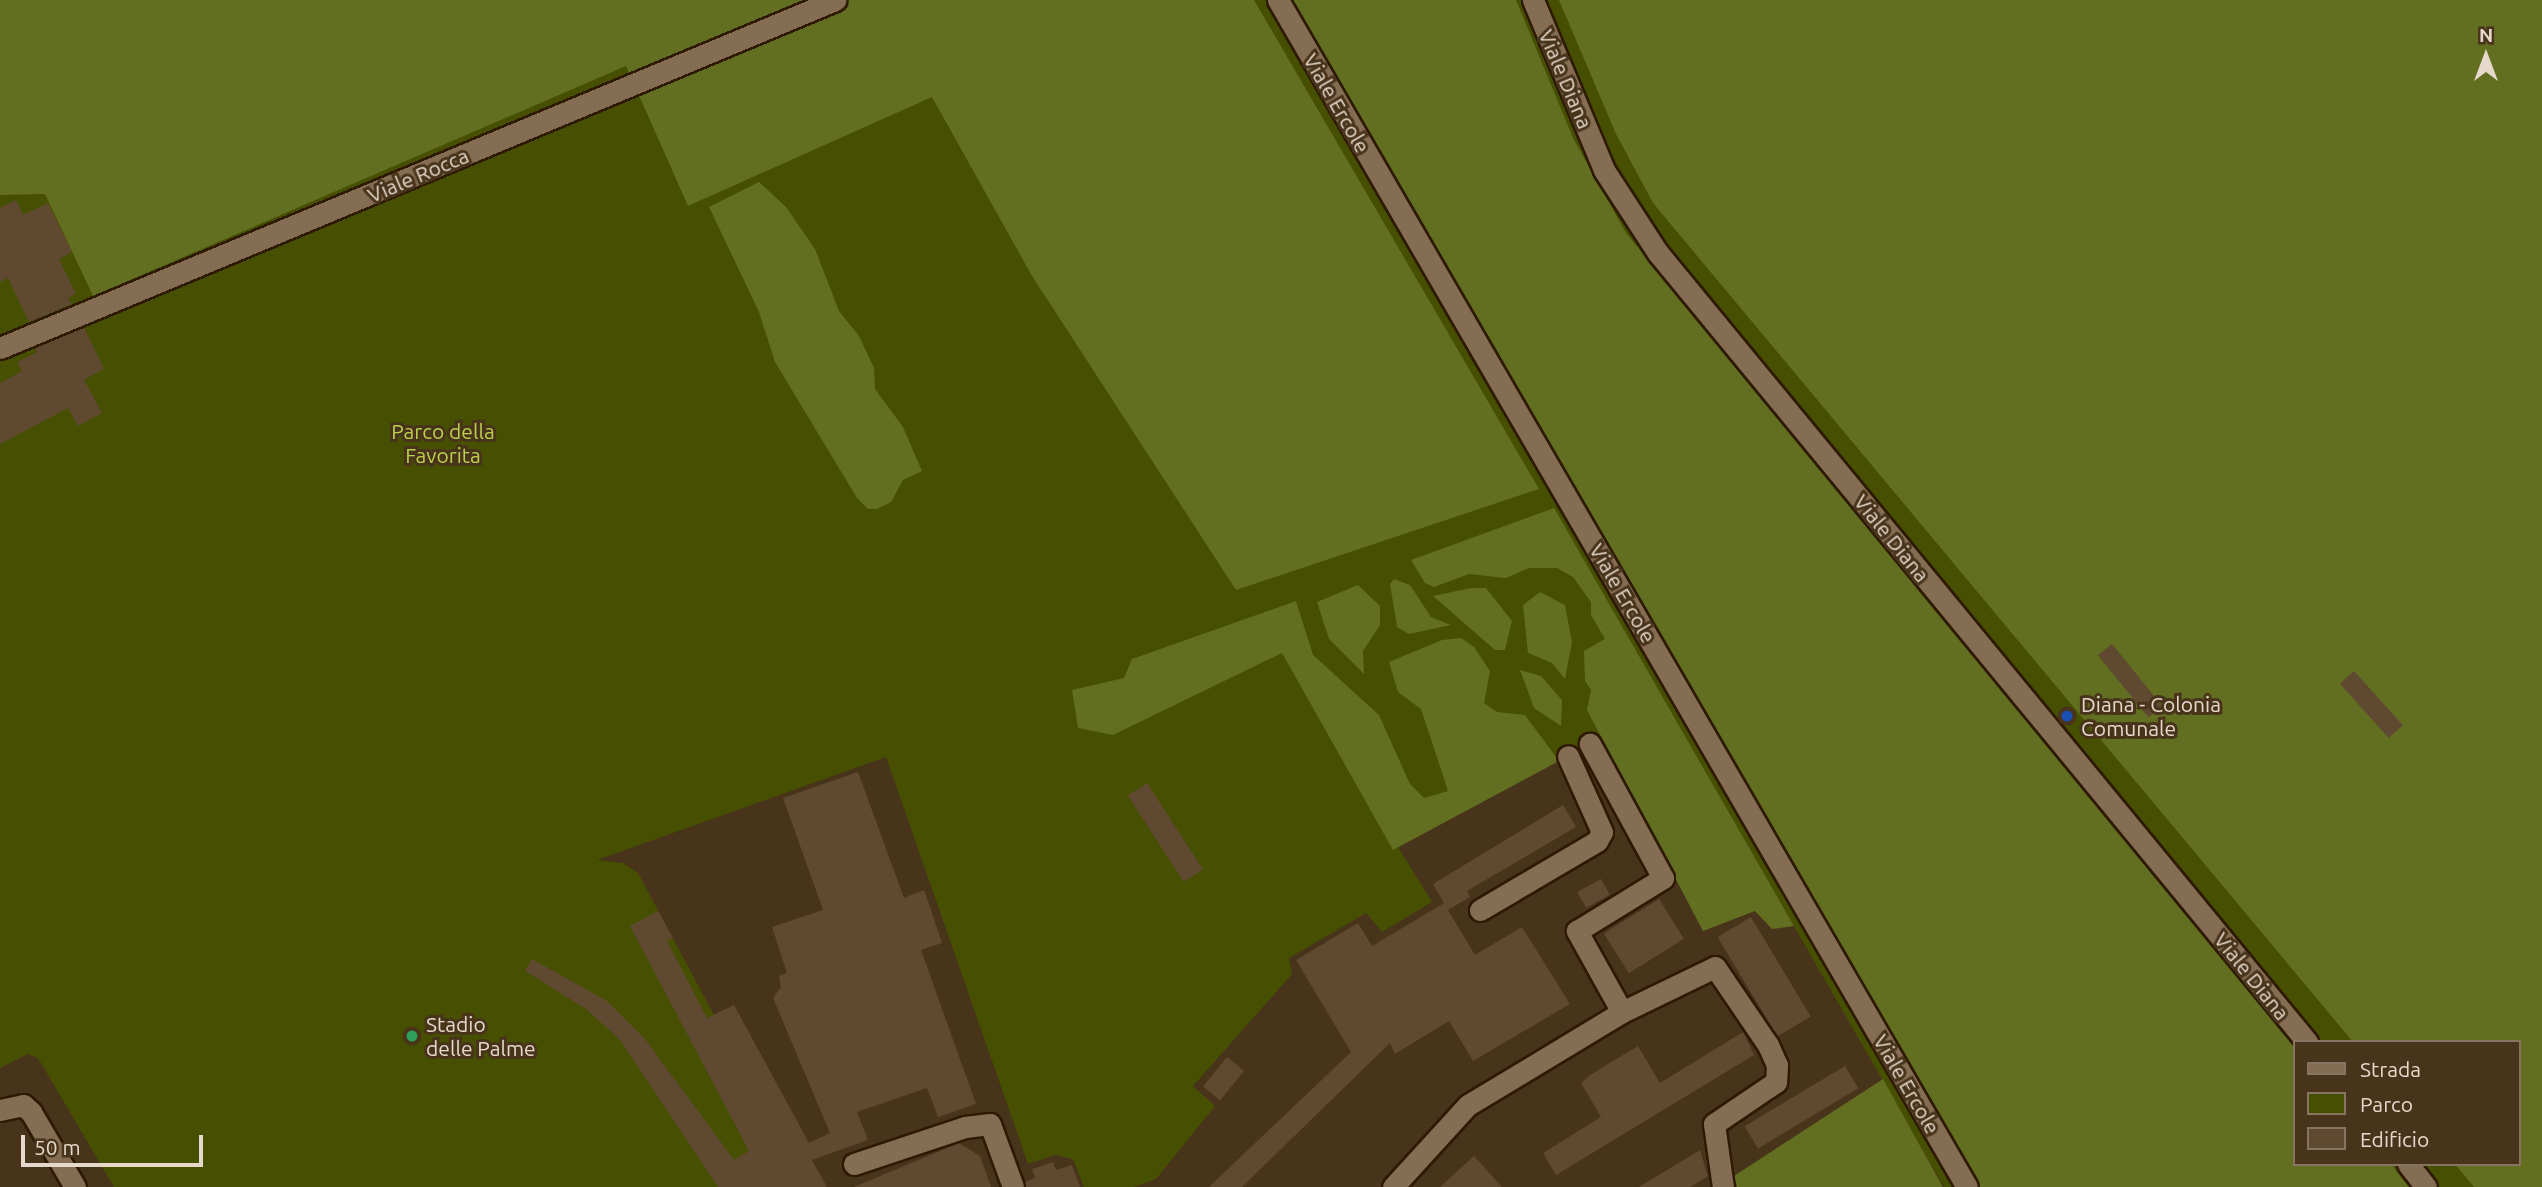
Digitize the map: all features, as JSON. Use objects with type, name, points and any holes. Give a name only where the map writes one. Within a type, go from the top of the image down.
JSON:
[{"type":"street","name":"Viale Rocca","points":[[0,348],[835,0]]},
{"type":"street","name":"Viale Ercole","points":[[1278,0],[1967,1187]]},
{"type":"street","name":"Viale Diana","points":[[1533,0],[1604,170],[1658,254],[2305,1040]]},
{"type":"street","points":[[1590,744],[1663,878],[1577,931],[1622,1012]]},
{"type":"street","points":[[1480,910],[1597,841],[1602,832],[1568,756]]},
{"type":"street","points":[[1393,1187],[1468,1105],[1622,1012],[1715,967],[1768,1045],[1777,1065],[1776,1082],[1714,1124],[1723,1187]]},
{"type":"street","points":[[0,1110],[23,1105],[31,1112],[75,1187]]},
{"type":"street","points":[[854,1164],[965,1126],[990,1124],[1013,1187]]},
{"type":"street","points":[[2410,1166],[2426,1187]]},
{"type":"green space","name":"Parco della Favorita","points":[[0,0],[2542,0],[2542,1187],[1944,1187],[1665,702],[1398,847],[1432,902],[1382,932],[1366,913],[1289,958],[1292,974],[1193,1086],[1215,1106],[1156,1179],[1134,1187],[1084,1187],[1073,1159],[1055,1155],[1028,1164],[886,757],[597,860],[623,863],[638,873],[806,1187],[114,1187],[38,1058],[28,1054],[0,1068]]},
{"type":"green space","points":[[0,0],[1254,0],[1539,489],[1236,590],[1032,276],[932,97],[688,206],[626,66],[93,296],[45,194],[0,195]]},
{"type":"green space","points":[[1292,0],[1516,0],[1573,138],[1626,233],[2294,1047],[2294,1166],[2393,1166],[2409,1187],[1980,1187]]},
{"type":"green space","points":[[1559,0],[2542,0],[2542,1187],[2474,1187],[2457,1166],[2521,1166],[2521,1040],[2351,1040],[1653,203],[1616,134]]},
{"type":"green space","points":[[759,182],[786,207],[815,249],[839,311],[859,336],[874,368],[875,389],[903,427],[922,471],[903,480],[891,502],[877,509],[868,509],[857,498],[775,362],[759,312],[709,207]]},
{"type":"green space","points":[[1554,508],[1794,926],[1772,929],[1755,911],[1703,931],[1587,710],[1591,690],[1585,681],[1584,651],[1605,639],[1591,615],[1591,602],[1573,577],[1557,568],[1529,568],[1506,578],[1469,574],[1434,587],[1425,583],[1411,560]]},
{"type":"green space","points":[[1394,579],[1410,585],[1431,617],[1451,625],[1409,634],[1397,627],[1390,584]]},
{"type":"green space","points":[[1358,585],[1380,606],[1380,625],[1363,651],[1364,674],[1329,639],[1317,602]]},
{"type":"green space","points":[[1471,588],[1486,588],[1512,621],[1505,650],[1495,650],[1433,596]]},
{"type":"green space","points":[[1540,592],[1565,605],[1572,642],[1565,679],[1552,663],[1528,653],[1523,605]]},
{"type":"green space","points":[[1296,601],[1313,655],[1379,715],[1410,784],[1424,798],[1448,791],[1421,709],[1398,692],[1389,662],[1442,640],[1461,638],[1474,647],[1490,671],[1484,703],[1497,712],[1525,715],[1559,761],[1393,850],[1282,653],[1113,735],[1078,728],[1072,690],[1124,678],[1132,659]]},
{"type":"green space","points":[[1520,670],[1541,676],[1562,700],[1561,726],[1534,708]]},
{"type":"green space","points":[[1883,1079],[1943,1187],[1737,1187],[1734,1176]]},
{"type":"building","points":[[16,200],[23,215],[48,203],[72,252],[59,259],[76,294],[68,298],[72,304],[29,322],[8,278],[0,282],[0,208]]},
{"type":"building","points":[[84,327],[104,369],[84,380],[102,413],[78,426],[68,408],[0,444],[0,383],[22,371],[17,362],[37,352],[35,348]]},
{"type":"building","points":[[2112,644],[2162,706],[2148,717],[2098,655]]},
{"type":"building","points":[[2354,671],[2403,725],[2389,738],[2340,684]]},
{"type":"building","points":[[858,772],[904,898],[924,890],[929,904],[942,943],[921,950],[976,1104],[938,1117],[927,1088],[857,1112],[868,1140],[812,1160],[827,1187],[718,1187],[620,1040],[586,1009],[525,971],[532,959],[607,1001],[645,1039],[734,1160],[749,1151],[630,926],[658,911],[673,938],[667,941],[707,1018],[734,1005],[809,1143],[830,1133],[773,998],[781,987],[779,976],[787,973],[772,927],[823,910],[783,798]]},
{"type":"building","points":[[1147,783],[1203,869],[1184,882],[1128,796]]},
{"type":"building","points":[[1563,805],[1576,827],[1467,891],[1470,897],[1448,910],[1475,955],[1522,927],[1570,1004],[1473,1061],[1449,1021],[1395,1054],[1390,1043],[1242,1187],[1209,1187],[1351,1052],[1296,960],[1358,923],[1372,946],[1444,903],[1433,884]]},
{"type":"building","points":[[1601,879],[1610,895],[1586,908],[1577,892]]},
{"type":"building","points":[[1659,899],[1684,939],[1629,973],[1604,933]]},
{"type":"building","points":[[1751,917],[1811,1016],[1777,1037],[1718,937]]},
{"type":"building","points":[[1743,1032],[1754,1055],[1556,1175],[1543,1153],[1601,1117],[1581,1083],[1590,1075],[1638,1046],[1660,1083]]},
{"type":"building","points":[[1227,1057],[1244,1071],[1220,1100],[1203,1087]]},
{"type":"building","points":[[1845,1066],[1858,1088],[1758,1149],[1745,1126]]},
{"type":"building","points":[[959,1143],[980,1156],[991,1187],[854,1187]]},
{"type":"building","points":[[1700,1150],[1708,1176],[1690,1187],[1639,1187]]},
{"type":"building","points":[[1474,1156],[1502,1187],[1440,1187]]},
{"type":"building","points":[[1053,1162],[1056,1170],[1072,1165],[1080,1187],[1026,1187],[1025,1182],[1035,1178],[1032,1169]]},
{"type":"place","name":"Diana - Colonia Comunale","points":[[2067,716]]},
{"type":"place","name":"Stadio delle Palme","points":[[412,1036]]}]
